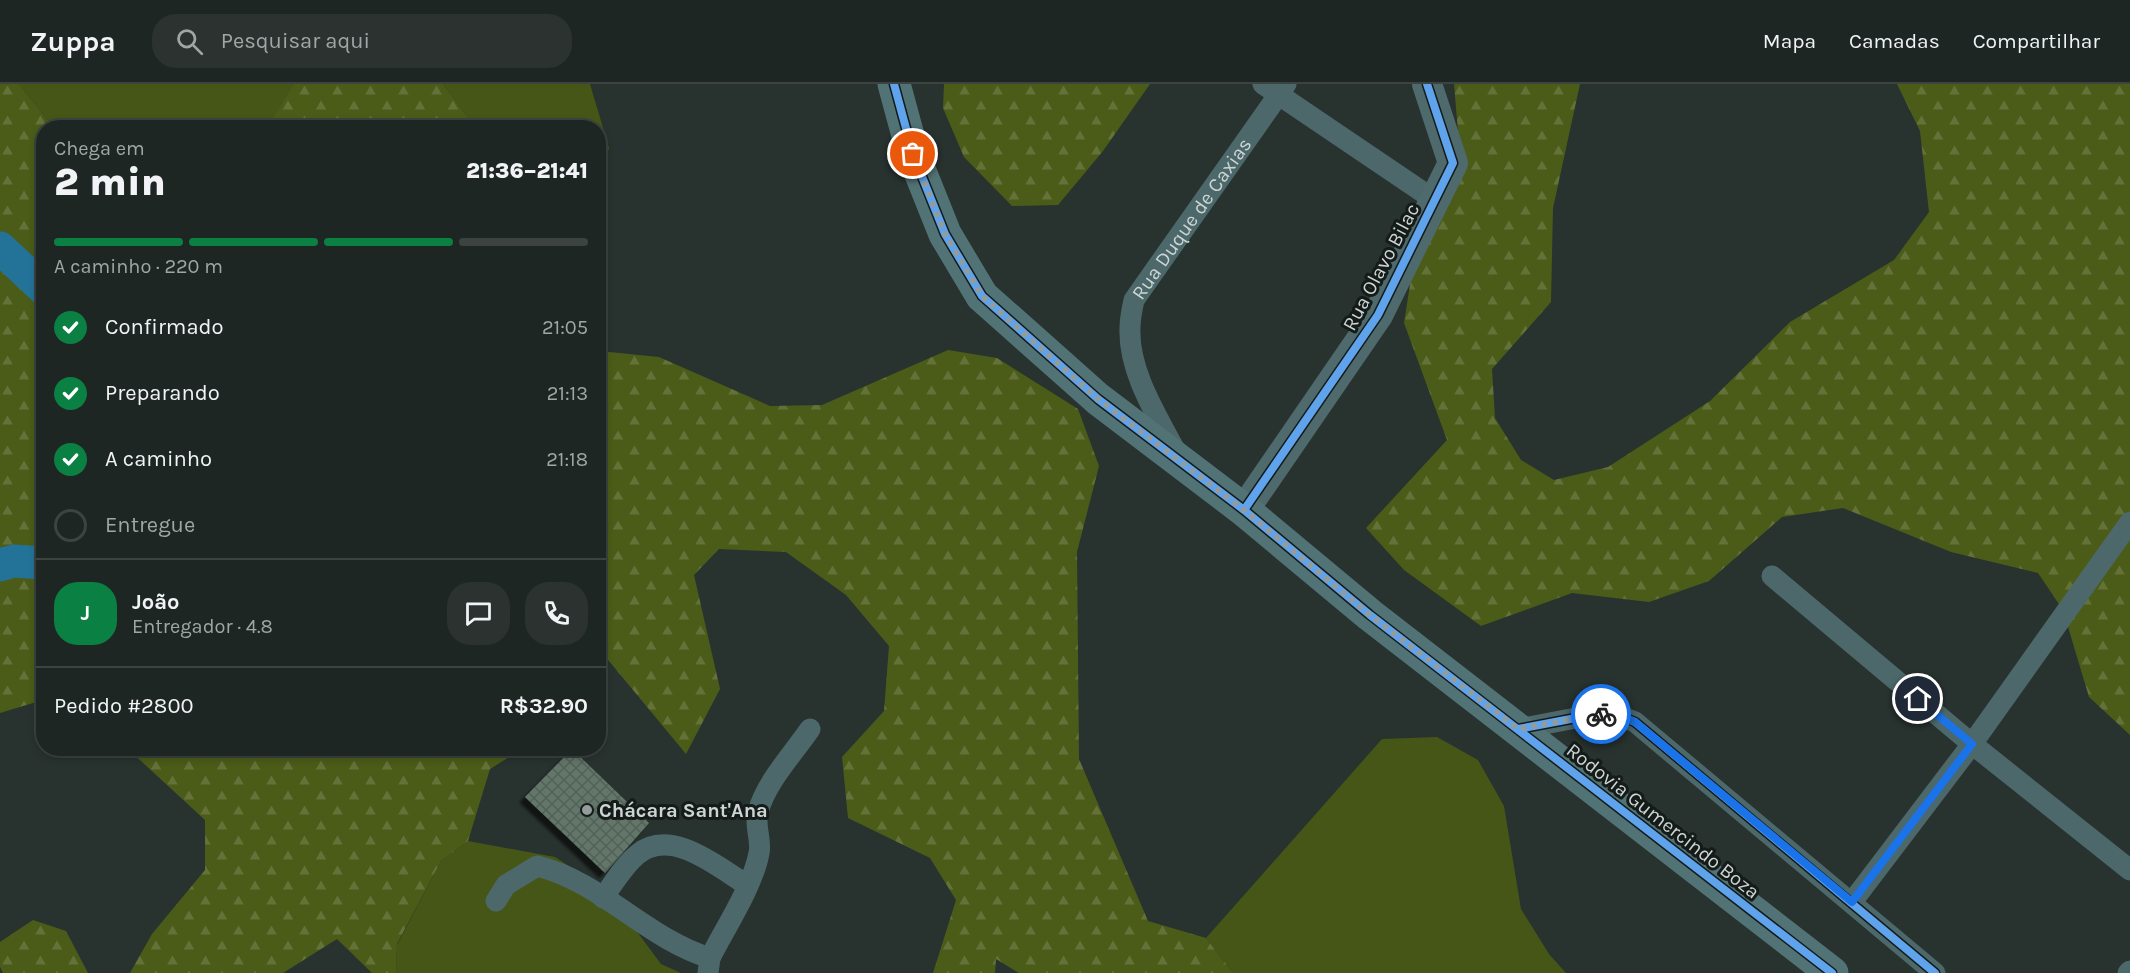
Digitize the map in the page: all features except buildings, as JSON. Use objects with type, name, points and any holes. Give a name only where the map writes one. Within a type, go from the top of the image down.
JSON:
[{"type":"main road","name":"Rodovia Gumercindo Boza","points":[[894,84],[913,154],[945,234],[982,296],[1098,399],[1244,510],[1370,615],[1832,973]]},
{"type":"street","name":"Rua Olavo Bilac","points":[[1244,510],[1378,315],[1453,163],[1427,84]]},
{"type":"street","name":"Rua Duque de Caxias","points":[[1182,462],[1150,402],[1132,354],[1130,328],[1134,300],[1276,87]]},
{"type":"street","points":[[1276,87],[1436,201]]},
{"type":"street","points":[[1852,902],[1972,744],[2130,522]]},
{"type":"street","points":[[1772,576],[1972,744],[2125,857]]},
{"type":"street","points":[[1518,729],[1597,714],[1615,714],[1635,722],[1935,973]]},
{"type":"street","points":[[496,901],[506,885],[537,866],[562,872],[709,966],[747,885],[760,851],[756,830],[758,810],[771,786],[810,729]]},
{"type":"street","points":[[603,898],[637,854],[653,845],[684,847],[747,885]]},
{"type":"green space","points":[[0,84],[19,84],[47,120],[36,120],[36,702],[0,713]]},
{"type":"green space","points":[[19,84],[293,84],[273,120],[47,120]]},
{"type":"green space","points":[[293,84],[443,84],[470,120],[272,120]]},
{"type":"green space","points":[[443,84],[590,84],[601,120],[470,120]]},
{"type":"green space","points":[[944,84],[1150,84],[1103,151],[1058,205],[1012,206],[964,157],[943,108]]},
{"type":"green space","points":[[1454,84],[1580,84],[1553,208],[1551,302],[1492,369],[1495,418],[1521,460],[1554,480],[1608,467],[1710,401],[1790,322],[1894,260],[1929,212],[1920,131],[1897,84],[2130,84],[2130,735],[2089,697],[2063,610],[2038,573],[1951,552],[1843,508],[1782,517],[1709,581],[1649,602],[1572,593],[1481,626],[1404,570],[1366,528],[1447,440],[1404,323],[1411,278],[1461,167]]},
{"type":"green space","points":[[606,138],[609,148],[606,157]]},
{"type":"green space","points":[[948,350],[997,358],[1078,409],[1099,466],[1077,552],[1079,759],[1148,921],[1206,938],[1233,973],[1019,973],[996,959],[995,973],[933,973],[956,900],[930,858],[848,818],[842,757],[884,711],[889,646],[846,595],[786,552],[719,549],[694,575],[720,689],[686,754],[606,657],[606,352],[659,357],[770,406],[822,405]]},
{"type":"green space","points":[[1437,737],[1478,760],[1504,806],[1521,909],[1549,954],[1566,973],[1233,973],[1206,938],[1382,739]]},
{"type":"green space","points":[[136,756],[511,756],[490,769],[468,841],[441,861],[397,944],[396,973],[372,973],[337,939],[283,973],[130,973],[152,934],[205,870],[205,820]]},
{"type":"green space","points":[[468,841],[555,857],[607,891],[661,964],[681,973],[396,973],[397,945],[441,861]]},
{"type":"green space","points":[[33,920],[66,931],[88,973],[3,973],[0,967],[0,942]]},
{"type":"waterway","points":[[0,248],[36,282]]},
{"type":"waterway","points":[[0,565],[14,561],[36,562]]},
{"type":"cycle path","points":[[894,84],[913,154],[945,234],[982,296],[1098,399],[1244,510],[1370,615],[1832,973]]},
{"type":"cycle path","points":[[1244,510],[1378,315],[1453,163],[1427,84]]},
{"type":"cycle path","points":[[1518,729],[1597,714],[1615,714],[1635,722],[1935,973]]},
{"type":"way so far","points":[[913,154],[945,234],[982,296],[1098,399],[1244,510],[1370,615],[1394,631],[1518,729],[1601,714]]},
{"type":"place","name":"Chácara Sant'Ana","points":[[587,810]]},
{"type":"route","points":[[1601,714],[1615,714],[1635,722],[1852,902],[1972,744],[1918,699]]}]
